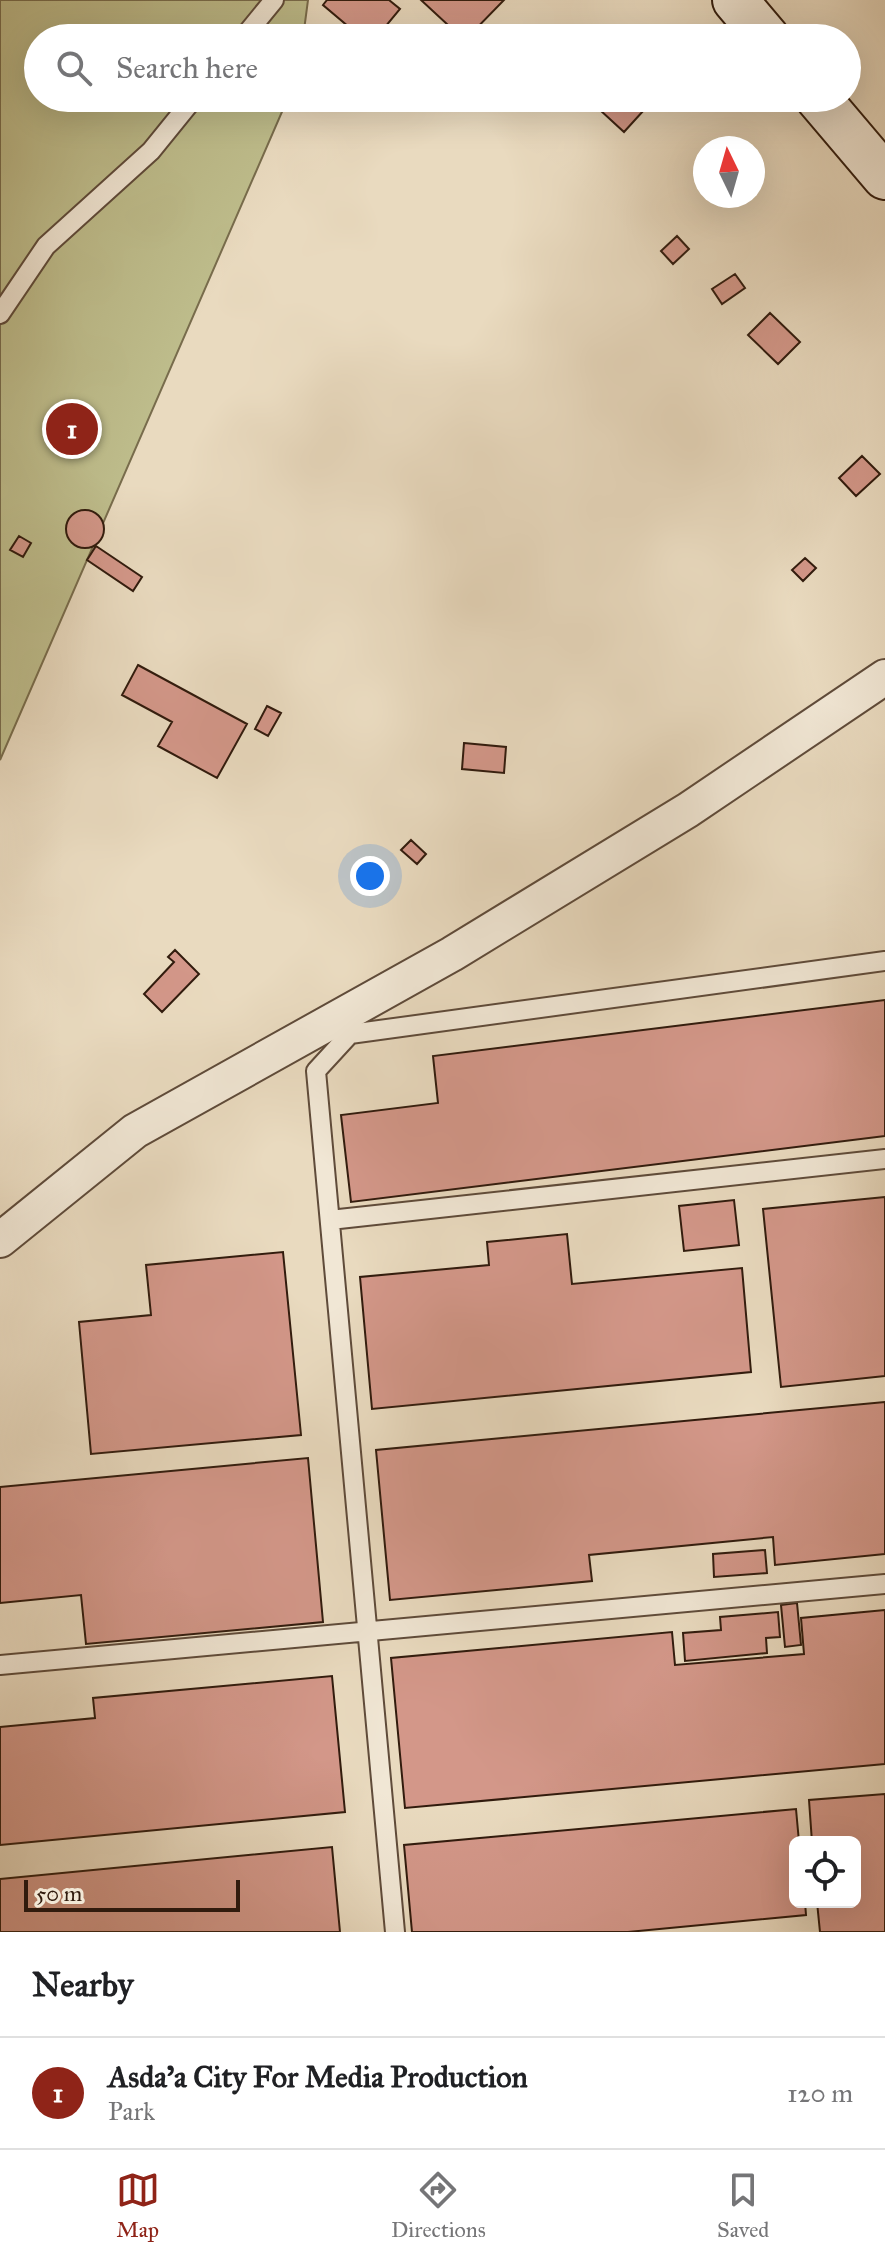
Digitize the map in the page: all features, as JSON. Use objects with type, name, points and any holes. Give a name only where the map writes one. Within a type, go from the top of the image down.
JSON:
[{"type":"main road","points":[[735,0],[755,24]]},
{"type":"main road","points":[[830,112],[885,177]]},
{"type":"street","points":[[0,1240],[135,1131],[452,954],[688,810],[885,677]]},
{"type":"lane","points":[[254,24],[274,0]]},
{"type":"lane","points":[[0,314],[46,246],[151,151],[183,112]]},
{"type":"lane","points":[[395,1932],[316,1071],[350,1034],[885,961]]},
{"type":"lane","points":[[330,1220],[885,1159]]},
{"type":"lane","points":[[0,1665],[885,1584]]},
{"type":"shaded area","points":[[0,0],[308,0],[305,24],[24,24],[24,112],[282,112],[0,760]]},
{"type":"building","points":[[327,0],[389,0],[400,9],[388,24],[345,24],[323,5]]},
{"type":"building","points":[[421,0],[504,0],[481,24],[447,24]]},
{"type":"building","points":[[602,112],[642,112],[624,132]]},
{"type":"building","points":[[677,236],[689,249],[673,264],[661,251]]},
{"type":"building","points":[[735,274],[745,288],[722,304],[712,289]]},
{"type":"building","points":[[770,313],[800,342],[778,364],[748,335]]},
{"type":"building","points":[[862,456],[880,474],[856,496],[839,478]]},
{"type":"building","points":[[85,510],[99,515],[104,529],[99,543],[85,548],[71,543],[66,529],[71,515]]},
{"type":"building","points":[[19,536],[31,543],[23,557],[10,550]]},
{"type":"building","points":[[96,546],[142,577],[133,591],[87,560]]},
{"type":"building","points":[[805,558],[816,568],[803,581],[792,570]]},
{"type":"building","points":[[138,665],[247,724],[217,778],[158,746],[172,722],[122,695]]},
{"type":"building","points":[[267,706],[281,713],[268,736],[255,729]]},
{"type":"building","points":[[464,743],[506,747],[504,773],[462,769]]},
{"type":"building","points":[[411,840],[426,854],[417,864],[401,850]]},
{"type":"building","points":[[175,950],[199,974],[162,1012],[144,994],[174,962],[168,957]]},
{"type":"building","points":[[885,1000],[885,1136],[351,1202],[341,1115],[438,1103],[433,1056]]},
{"type":"building","points":[[885,1197],[885,1376],[781,1387],[763,1209]]},
{"type":"building","points":[[734,1200],[739,1245],[684,1251],[679,1206]]},
{"type":"building","points":[[567,1234],[572,1284],[742,1268],[751,1372],[372,1409],[360,1277],[489,1265],[487,1242]]},
{"type":"building","points":[[283,1252],[301,1435],[91,1454],[79,1322],[151,1315],[146,1265]]},
{"type":"building","points":[[885,1402],[885,1554],[775,1565],[773,1537],[589,1555],[592,1581],[390,1600],[376,1450]]},
{"type":"building","points":[[308,1458],[323,1622],[86,1644],[81,1595],[0,1603],[0,1487]]},
{"type":"building","points":[[765,1550],[767,1573],[714,1577],[713,1554]]},
{"type":"building","points":[[797,1603],[801,1645],[785,1647],[781,1605]]},
{"type":"building","points":[[885,1610],[885,1764],[405,1808],[391,1658],[672,1632],[675,1665],[804,1654],[801,1618]]},
{"type":"building","points":[[778,1612],[780,1637],[766,1638],[767,1653],[685,1661],[683,1633],[721,1630],[720,1617]]},
{"type":"building","points":[[332,1676],[345,1812],[0,1845],[0,1727],[95,1718],[93,1698]]},
{"type":"building","points":[[885,1794],[885,1932],[820,1932],[818,1908],[861,1908],[861,1836],[812,1836],[809,1800]]},
{"type":"building","points":[[796,1809],[798,1836],[789,1836],[789,1908],[805,1908],[806,1915],[628,1932],[412,1932],[404,1845]]},
{"type":"building","points":[[332,1847],[340,1932],[0,1932],[0,1879]]},
{"type":"place","name":"Asda'a City For Media Production","points":[[72,429]]}]
